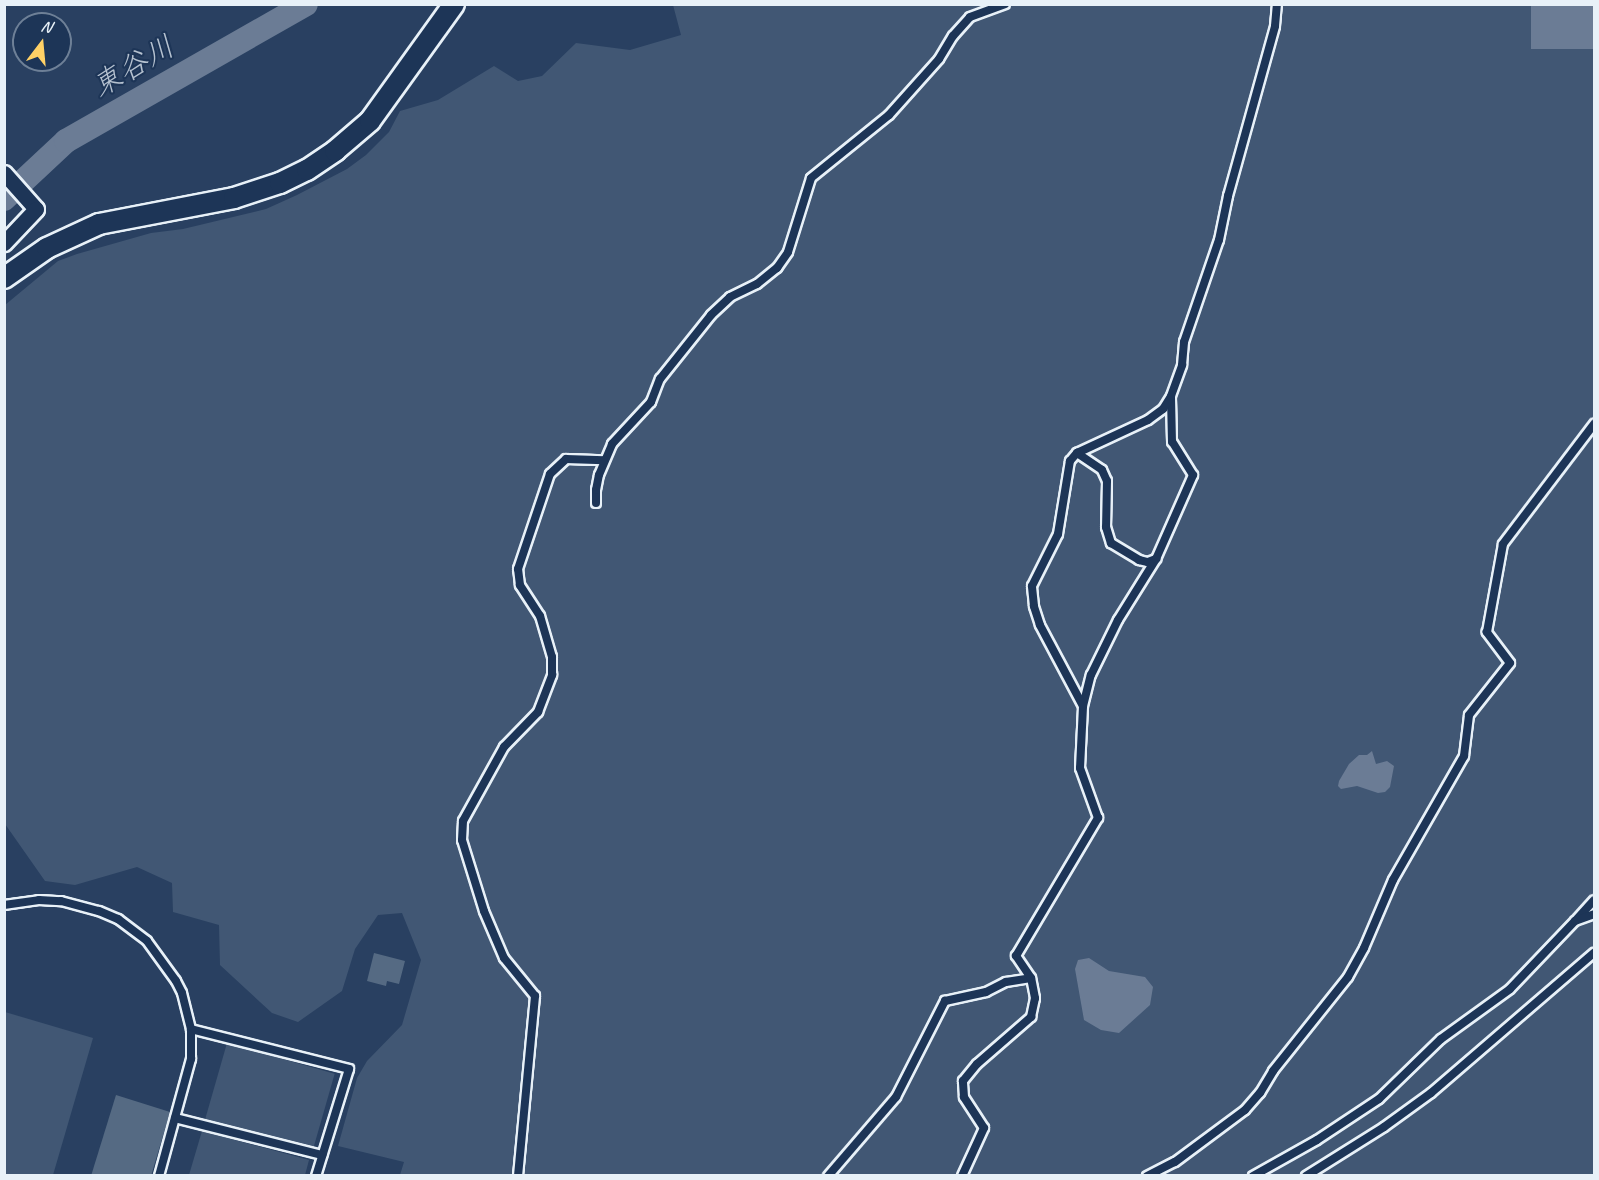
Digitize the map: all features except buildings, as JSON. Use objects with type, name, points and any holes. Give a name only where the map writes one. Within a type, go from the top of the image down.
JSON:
[{"type":"street","points":[[4,278],[47,248],[99,224],[234,198],[280,183],[307,170],[335,152],[370,121],[454,4]]},
{"type":"street","points":[[4,173],[36,209],[4,243]]},
{"type":"lane","points":[[596,503],[596,490],[604,460],[612,444],[651,402],[660,379],[711,315],[730,297],[758,284],[777,268],[788,252],[812,178],[889,115],[939,59],[953,36],[970,17],[1005,4]]},
{"type":"lane","points":[[1083,706],[1040,625],[1034,606],[1032,586],[1058,534],[1070,461],[1077,453],[1148,420],[1163,410],[1171,396],[1182,365],[1184,342],[1218,240],[1275,26],[1277,4]]},
{"type":"lane","points":[[962,1176],[984,1128],[964,1097],[963,1081],[977,1064],[1031,1017],[1035,998],[1031,978],[1016,956],[1098,818],[1080,768],[1083,706],[1092,675],[1118,620],[1156,560],[1193,476],[1172,442],[1171,396]]},
{"type":"lane","points":[[1147,1176],[1175,1162],[1245,1110],[1348,977],[1364,948],[1393,880],[1464,756],[1469,715],[1509,663],[1487,632],[1503,544],[1594,424]]},
{"type":"lane","points":[[1077,453],[1102,470],[1107,481],[1106,527],[1111,543],[1139,560],[1148,562],[1156,560]]},
{"type":"lane","points":[[518,1176],[535,996],[504,958],[484,911],[462,840],[463,821],[504,747],[538,712],[552,675],[552,657],[540,616],[520,585],[518,569],[550,474],[566,459],[604,460]]},
{"type":"lane","points":[[4,905],[39,900],[61,901],[99,910],[133,929],[147,941],[170,971],[182,993],[191,1029],[187,1080],[159,1176]]},
{"type":"lane","points":[[1253,1176],[1317,1140],[1379,1099],[1441,1039],[1510,989],[1594,900]]},
{"type":"lane","points":[[1575,921],[1594,914]]},
{"type":"lane","points":[[1306,1176],[1384,1127],[1431,1093],[1594,953]]},
{"type":"lane","points":[[828,1176],[896,1097],[945,1000],[986,993],[1006,982],[1031,978]]},
{"type":"lane","points":[[191,1029],[349,1069],[316,1176]]},
{"type":"lane","points":[[175,1118],[322,1155]]},
{"type":"shaded area","points":[[673,5],[1594,5],[1594,1175],[400,1175],[404,1162],[338,1146],[357,1078],[367,1061],[402,1025],[421,960],[402,913],[378,915],[355,949],[342,991],[298,1022],[272,1013],[220,965],[219,925],[173,912],[172,883],[137,867],[75,885],[45,881],[5,824],[5,305],[58,261],[151,233],[183,229],[266,209],[297,195],[347,169],[366,155],[389,132],[400,111],[438,100],[494,66],[518,81],[542,76],[576,43],[630,50],[681,35]]},
{"type":"shaded area","points":[[1531,5],[1594,5],[1594,49],[1531,49]]},
{"type":"shaded area","points":[[1372,751],[1376,764],[1387,761],[1394,766],[1390,787],[1385,792],[1378,793],[1357,786],[1341,789],[1338,786],[1339,781],[1349,764],[1359,755],[1367,755]]},
{"type":"shaded area","points":[[1089,958],[1109,971],[1145,977],[1153,987],[1150,1005],[1119,1033],[1101,1030],[1084,1020],[1075,969],[1078,960]]},
{"type":"shaded area","points":[[5,1012],[93,1038],[53,1175],[5,1175]]},
{"type":"shaded area","points":[[227,1043],[335,1074],[313,1150],[205,1119]]},
{"type":"shaded area","points":[[202,1131],[309,1160],[305,1175],[189,1175]]},
{"type":"waterway","name":"東谷川","points":[[4,199],[66,141],[306,4]]}]
